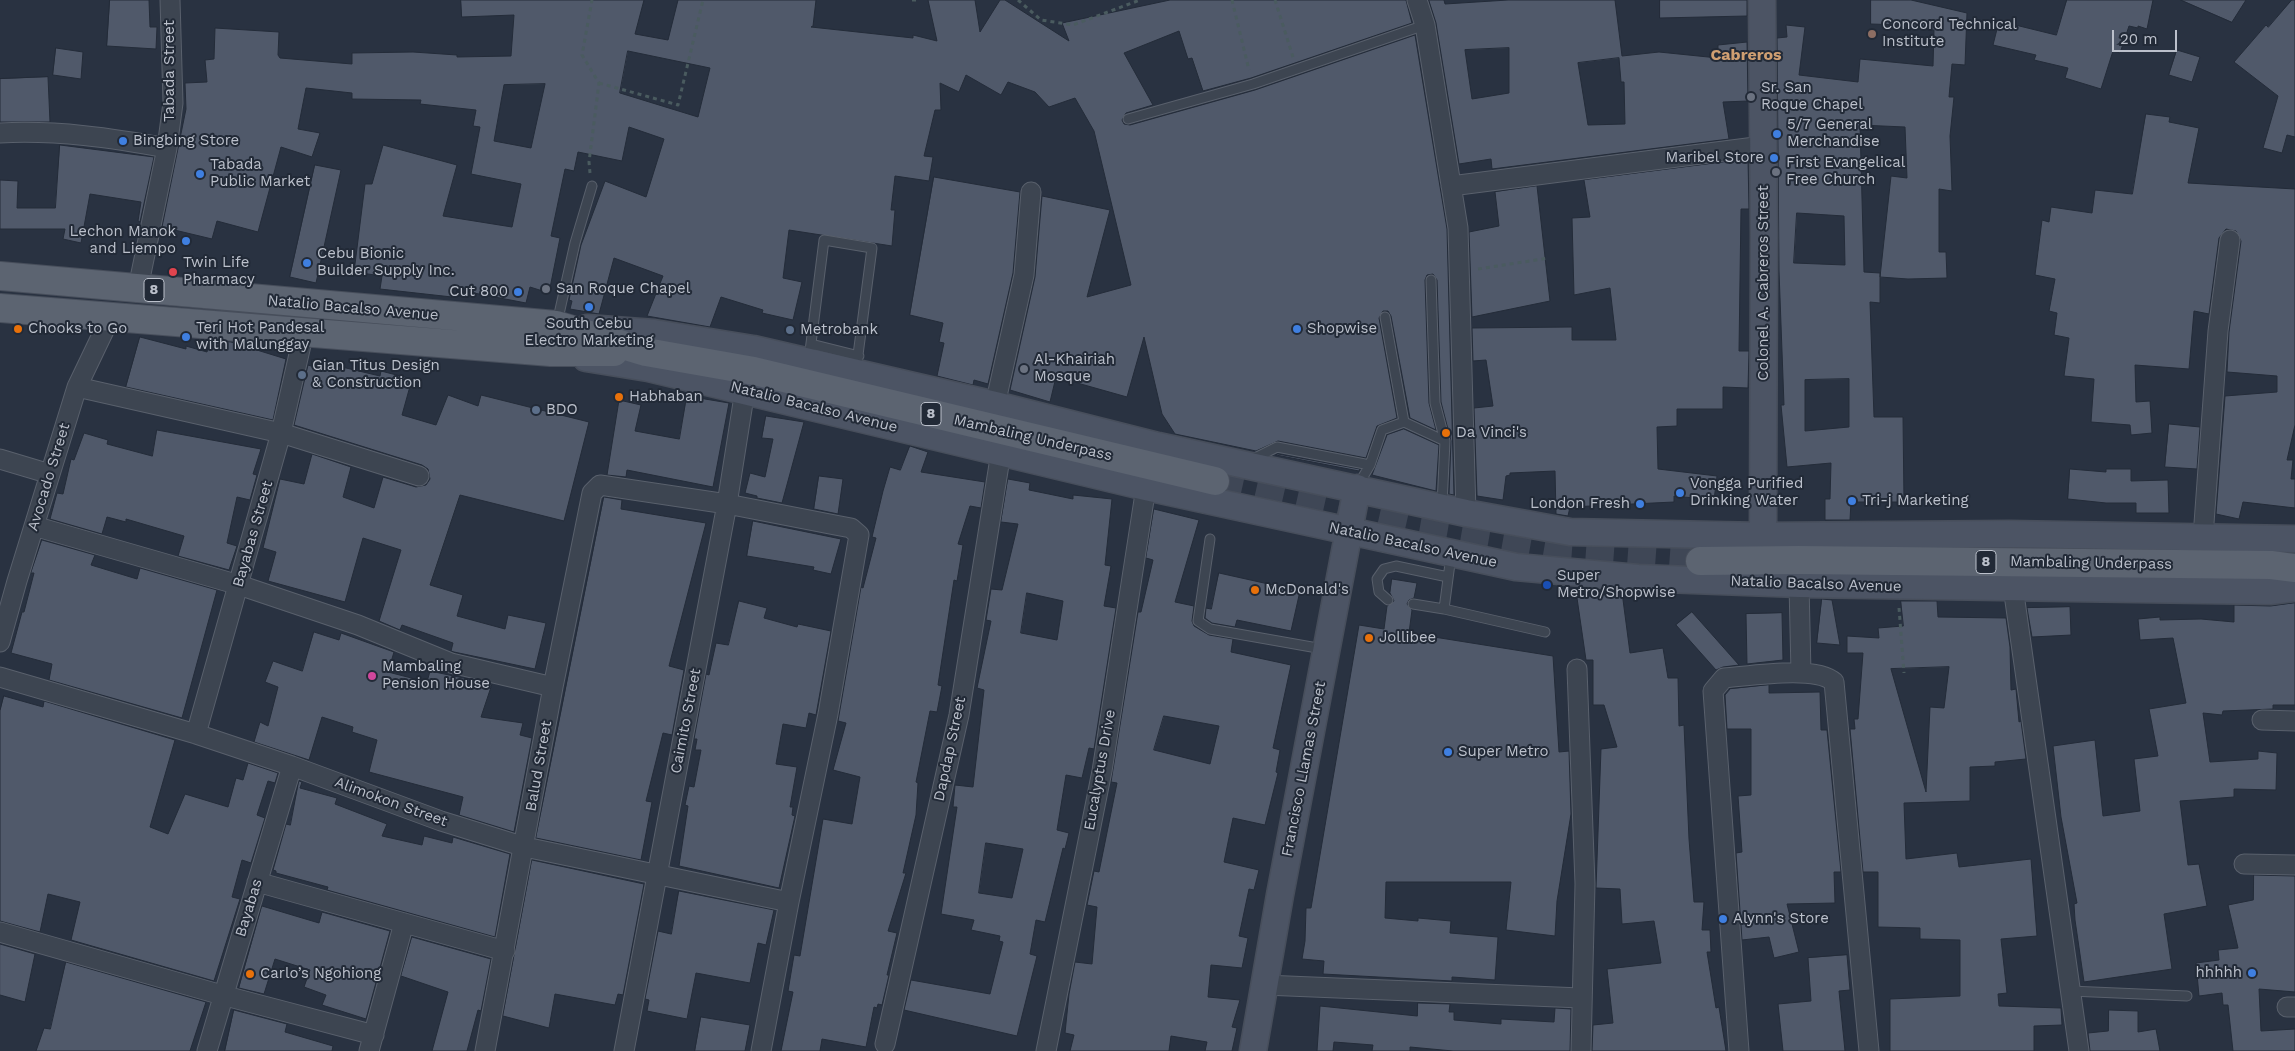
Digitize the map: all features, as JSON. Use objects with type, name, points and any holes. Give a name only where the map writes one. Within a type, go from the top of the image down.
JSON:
[{"type":"main road","name":"Colonel A. Cabreros Street","points":[[1762,0],[1763,536]]},
{"type":"main road","name":"Natalio Bacalso Avenue","points":[[0,276],[138,288],[554,338],[646,352]]},
{"type":"main road","name":"Natalio Bacalso Avenue","points":[[0,308],[304,332],[554,338],[654,333],[753,349],[810,353],[857,364],[995,405],[1158,446],[1454,510],[1570,532],[1763,536],[2009,534],[2295,538]]},
{"type":"main road","name":"Natalio Bacalso Avenue","points":[[554,338],[648,368],[1146,487],[1347,532],[1450,566],[1516,567],[1638,578],[1898,587],[2270,591],[2295,588]]},
{"type":"main road","name":"Mambaling Underpass","points":[[646,352],[754,371],[1215,481]]},
{"type":"main road","name":"Francisco Llamas Street","points":[[1254,1051],[1264,986],[1356,488]]},
{"type":"main road","name":"Mambaling Underpass","points":[[1700,561],[1799,560],[2287,565]]},
{"type":"street","name":"Tabada Street","points":[[138,288],[168,148],[173,103],[170,0]]},
{"type":"street","points":[[1417,0],[1425,25],[1458,228],[1460,272],[1454,510]]},
{"type":"street","points":[[0,133],[30,132],[99,136],[168,148]]},
{"type":"street","points":[[1451,186],[1763,146]]},
{"type":"street","points":[[995,405],[1024,275],[1031,192]]},
{"type":"street","points":[[2203,537],[2218,331],[2230,240]]},
{"type":"street","name":"Avocado Street","points":[[0,642],[8,578],[34,526],[77,387],[111,316]]},
{"type":"street","name":"Bayabas Street","points":[[196,734],[281,433],[304,332]]},
{"type":"street","points":[[77,387],[281,433],[419,476]]},
{"type":"street","name":"Caimito Street","points":[[624,1051],[727,504],[745,390]]},
{"type":"street","name":"Dapdap Street","points":[[885,1044],[958,715],[1001,452]]},
{"type":"street","points":[[0,459],[50,474]]},
{"type":"street","name":"Balud Street","points":[[486,1051],[553,687],[592,493],[600,484],[727,504]]},
{"type":"street","name":"Eucalyptus Drive","points":[[1046,1051],[1102,771],[1146,487]]},
{"type":"street","points":[[727,504],[850,528],[859,535],[828,714],[789,902],[761,1051]]},
{"type":"street","points":[[34,526],[239,585],[358,624],[450,663],[553,687]]},
{"type":"street","points":[[1798,584],[1801,673]]},
{"type":"street","points":[[2013,587],[2079,1051]]},
{"type":"street","points":[[1576,669],[1585,884],[1581,1051]]},
{"type":"street","points":[[1739,1051],[1712,691],[1724,678],[1801,673],[1830,678],[1834,682],[1869,1051]]},
{"type":"street","name":"Alimokon Street","points":[[0,677],[196,734],[292,766],[440,821],[524,847],[658,873],[789,902]]},
{"type":"street","points":[[2262,720],[2295,720]]},
{"type":"street","name":"Bayabas","points":[[207,1051],[222,995],[292,766]]},
{"type":"street","points":[[2244,864],[2295,865]]},
{"type":"street","points":[[257,882],[505,951]]},
{"type":"street","points":[[0,932],[222,995],[371,1043],[404,923]]},
{"type":"street","points":[[1264,986],[1582,998]]},
{"type":"lane","points":[[1128,119],[1253,84],[1425,25]]},
{"type":"lane","points":[[554,338],[563,305],[575,243],[592,186]]},
{"type":"lane","points":[[810,353],[824,240],[872,248],[857,364]]},
{"type":"lane","points":[[1431,280],[1436,403],[1444,441],[1454,510]]},
{"type":"lane","points":[[1385,317],[1404,422]]},
{"type":"lane","points":[[1356,488],[1370,466],[1382,430],[1404,422],[1444,441]]},
{"type":"lane","points":[[1242,465],[1277,447],[1370,466]]},
{"type":"lane","points":[[1210,539],[1198,621],[1210,629],[1326,650]]},
{"type":"lane","points":[[1388,600],[1379,592],[1377,579],[1384,569],[1396,566],[1450,566],[1444,609]]},
{"type":"lane","points":[[1413,604],[1444,609],[1545,632]]},
{"type":"lane","points":[[2070,991],[2187,996]]},
{"type":"path","points":[[592,0],[582,55],[598,83],[589,162],[592,186]]},
{"type":"path","points":[[598,83],[678,105],[703,0]]},
{"type":"path","points":[[912,0],[920,0]]},
{"type":"path","points":[[1018,0],[1041,20],[1073,24],[1140,0]]},
{"type":"path","points":[[1232,0],[1253,84]]},
{"type":"path","points":[[1275,0],[1297,69]]},
{"type":"path","points":[[1460,272],[1549,258]]},
{"type":"path","points":[[1898,587],[1904,673]]},
{"type":"building","points":[[110,0],[149,0],[150,27],[157,27],[156,49],[107,46]]},
{"type":"building","points":[[461,0],[644,0],[635,34],[668,40],[678,0],[816,0],[813,26],[811,27],[913,38],[913,35],[937,41],[928,0],[975,0],[980,32],[1000,0],[1005,0],[1069,41],[1062,23],[1170,0],[1406,0],[1412,23],[1251,78],[1203,91],[1192,58],[1188,59],[1179,31],[1124,53],[1153,105],[1126,113],[1122,120],[1124,124],[1130,125],[1255,90],[1415,35],[1447,229],[1454,495],[1449,494],[1451,441],[1441,402],[1437,280],[1433,274],[1427,275],[1425,280],[1429,403],[1436,430],[1410,418],[1391,316],[1388,311],[1383,311],[1379,318],[1397,418],[1377,426],[1366,458],[1278,441],[1256,451],[1175,434],[1162,414],[1144,337],[1127,397],[1056,377],[1050,402],[1010,390],[1035,277],[1042,196],[1110,210],[1087,297],[1131,285],[1094,131],[1075,98],[1049,107],[1035,92],[1008,82],[1001,95],[966,75],[959,92],[940,83],[941,110],[935,110],[924,156],[933,157],[929,181],[895,176],[891,210],[895,210],[892,246],[789,230],[783,278],[802,282],[793,320],[762,313],[763,310],[721,297],[710,327],[647,316],[663,276],[614,258],[599,314],[570,309],[572,301],[569,300],[581,245],[605,181],[646,197],[664,139],[629,127],[622,161],[578,152],[574,171],[565,169],[551,236],[560,238],[549,293],[530,287],[526,303],[453,289],[452,297],[380,289],[382,276],[354,272],[365,184],[372,184],[383,145],[457,165],[443,216],[512,227],[521,184],[471,174],[480,127],[473,126],[476,110],[420,104],[421,100],[352,99],[352,93],[306,88],[298,129],[320,133],[312,157],[281,147],[258,232],[217,221],[212,239],[162,227],[186,109],[185,83],[207,82],[205,60],[214,59],[215,28],[279,32],[278,55],[280,58],[352,64],[352,53],[413,52],[457,55],[457,57],[511,56],[514,15],[462,17]],"holes":[[[628,51],[710,68],[698,117],[620,93]],[[545,84],[531,148],[494,141],[504,85]]]},
{"type":"building","points":[[1429,0],[1444,0],[1445,4],[1508,0],[1615,0],[1622,56],[1659,52],[1718,58],[1718,45],[1747,42],[1748,101],[1723,102],[1729,139],[1492,169],[1491,159],[1459,164],[1436,23]],"holes":[[[1509,48],[1509,93],[1472,99],[1465,50]],[[1619,58],[1621,82],[1624,82],[1625,124],[1588,125],[1578,63]]]},
{"type":"building","points":[[1660,0],[1747,0],[1747,16],[1660,18]]},
{"type":"building","points":[[1871,0],[1911,0],[1967,13],[1965,65],[1952,64],[1949,97],[1954,97],[1950,136],[1952,191],[1939,189],[1939,252],[1946,252],[1947,278],[1908,279],[1880,277],[1880,303],[1870,302],[1874,417],[1903,417],[1904,502],[1851,502],[1850,520],[1825,520],[1825,499],[1830,499],[1831,463],[1787,467],[1781,405],[1784,405],[1779,271],[1777,38],[1787,37],[1786,25],[1805,27],[1799,75],[1858,82],[1860,59],[1933,66],[1934,30],[1902,28],[1902,25],[1871,24]],"holes":[[[1860,125],[1905,127],[1907,178],[1891,176],[1880,277],[1880,273],[1864,272]],[[1797,213],[1844,216],[1845,265],[1794,263]],[[1849,379],[1849,427],[1805,431],[1805,380]]]},
{"type":"building","points":[[2067,0],[2153,0],[2147,29],[2129,26],[2120,53],[2113,51],[2101,89],[2065,78],[2068,68],[2034,60],[2036,55],[1993,45],[1999,21],[2056,35]]},
{"type":"building","points":[[2181,0],[2246,0],[2232,22]]},
{"type":"building","points":[[2292,0],[2295,0],[2295,137],[2287,135],[2282,153],[2263,148],[2278,96],[2234,62],[2266,25],[2268,27]]},
{"type":"building","points":[[56,48],[83,52],[81,79],[53,75]]},
{"type":"building","points":[[2177,50],[2200,57],[2192,82],[2169,75]]},
{"type":"building","points":[[48,77],[50,122],[0,122],[0,79]]},
{"type":"building","points":[[2146,114],[2170,117],[2169,122],[2199,128],[2188,183],[2295,189],[2295,425],[2287,460],[2293,460],[2291,479],[2295,479],[2295,508],[2243,502],[2239,519],[2216,514],[2225,396],[2277,392],[2277,376],[2227,372],[2229,332],[2241,241],[2236,231],[2226,229],[2219,238],[2209,314],[2194,311],[2189,369],[2135,365],[2136,402],[2150,401],[2152,433],[2131,435],[2130,425],[2091,422],[2094,379],[2064,376],[2069,338],[2054,335],[2057,313],[2049,311],[2055,279],[2035,275],[2042,220],[2049,222],[2051,207],[2092,213],[2095,190],[2132,194]]},
{"type":"building","points":[[60,145],[154,157],[140,222],[138,221],[141,202],[90,194],[81,243],[63,239],[65,229],[0,229],[0,180],[18,181],[17,208],[55,208]]},
{"type":"building","points":[[1748,159],[1749,209],[1741,209],[1739,351],[1749,351],[1748,388],[1723,387],[1723,409],[1677,409],[1677,426],[1657,427],[1658,469],[1717,476],[1714,500],[1674,496],[1674,502],[1570,507],[1568,516],[1556,514],[1555,471],[1510,473],[1510,475],[1506,476],[1503,500],[1477,496],[1474,408],[1493,406],[1486,360],[1473,361],[1472,328],[1572,327],[1572,340],[1616,340],[1610,288],[1574,295],[1572,218],[1590,217],[1584,180]]},
{"type":"building","points":[[315,165],[341,170],[316,283],[290,277]]},
{"type":"building","points":[[934,177],[1020,192],[1013,273],[988,384],[974,380],[973,385],[937,376],[944,343],[939,342],[943,323],[910,315]]},
{"type":"building","points":[[1537,186],[1550,301],[1472,317],[1469,232],[1499,226],[1495,192]]},
{"type":"building","points":[[140,337],[186,349],[186,346],[207,352],[210,340],[231,342],[286,359],[273,420],[126,387]]},
{"type":"building","points":[[312,360],[380,376],[381,371],[412,379],[402,415],[436,425],[448,395],[478,406],[481,395],[589,422],[564,521],[460,495],[430,585],[463,595],[457,616],[505,629],[508,615],[546,623],[535,669],[454,652],[451,651],[453,643],[402,625],[400,630],[379,621],[401,550],[363,538],[345,602],[268,581],[276,552],[263,548],[280,479],[304,484],[312,454],[351,467],[343,497],[374,508],[383,477],[416,487],[426,485],[430,479],[428,469],[422,465],[294,425],[308,365],[311,366]]},
{"type":"building","points":[[687,396],[729,403],[713,487],[627,470],[626,477],[607,475],[619,400],[641,405],[635,431],[679,439]]},
{"type":"building","points":[[766,416],[804,422],[782,503],[757,498],[757,496],[745,493],[750,473],[765,477],[773,439],[762,438]]},
{"type":"building","points":[[2169,424],[2200,427],[2197,469],[2165,467]]},
{"type":"building","points":[[1404,429],[1439,445],[1436,491],[1372,475],[1387,435]]},
{"type":"building","points":[[157,430],[261,449],[253,474],[257,475],[250,500],[237,497],[227,543],[237,546],[229,570],[178,556],[184,536],[126,519],[126,522],[107,517],[102,534],[50,519],[57,493],[63,494],[71,459],[74,460],[84,433],[108,440],[107,444],[152,456]]},
{"type":"building","points":[[910,446],[928,452],[921,472],[985,482],[981,508],[970,506],[958,544],[963,545],[957,581],[954,580],[938,685],[942,686],[937,712],[930,711],[916,782],[918,783],[916,815],[903,873],[906,873],[888,931],[897,933],[887,975],[889,975],[882,1005],[878,1004],[877,1008],[874,1007],[866,1047],[822,1039],[820,1051],[781,1051],[793,992],[788,991],[794,955],[800,956],[823,819],[852,824],[860,777],[833,770],[846,723],[838,721],[861,587],[863,588],[876,538],[872,537],[883,491],[890,467],[900,470]]},
{"type":"building","points":[[1276,455],[1360,469],[1359,471]]},
{"type":"building","points":[[2070,469],[2106,472],[2106,469],[2131,469],[2131,481],[2168,480],[2169,513],[2136,513],[2136,503],[2106,503],[2068,499]]},
{"type":"building","points":[[819,476],[843,479],[838,514],[814,509]]},
{"type":"building","points":[[1008,479],[1030,483],[1029,490],[1073,499],[1073,495],[1112,499],[1105,565],[1111,566],[1104,606],[1116,608],[1094,749],[1089,748],[1082,778],[1066,775],[1057,830],[1069,833],[1065,849],[1063,848],[1045,922],[1036,920],[1030,954],[1037,956],[1017,1036],[904,1010],[911,980],[990,994],[1003,942],[999,941],[1000,936],[971,930],[974,920],[941,914],[957,807],[953,807],[955,785],[973,787],[984,690],[977,688],[991,621],[986,620],[991,589],[1002,590],[1018,524],[1001,522]],"holes":[[[1027,593],[1063,601],[1057,640],[1021,633]],[[986,843],[1023,849],[1012,898],[979,893]]]},
{"type":"building","points":[[604,497],[622,500],[621,509],[706,523],[669,666],[684,670],[672,735],[663,733],[646,801],[652,802],[641,860],[536,838]]},
{"type":"building","points":[[1154,509],[1199,520],[1175,602],[1194,606],[1192,621],[1194,626],[1209,635],[1233,639],[1231,652],[1291,665],[1273,748],[1280,750],[1276,772],[1278,773],[1265,825],[1233,818],[1224,862],[1259,870],[1254,890],[1249,889],[1239,936],[1248,938],[1242,968],[1211,965],[1208,997],[1240,1000],[1232,1027],[1237,1028],[1232,1051],[1205,1051],[1207,1042],[1171,1036],[1169,1051],[1070,1051],[1074,1035],[1065,1033],[1075,962],[1092,964],[1097,907],[1087,905],[1094,871],[1099,872],[1117,783],[1111,782],[1138,612],[1141,612],[1153,560],[1146,558]],"holes":[[[1164,716],[1219,726],[1210,764],[1154,750]]]},
{"type":"building","points":[[753,521],[841,539],[831,574],[813,570],[814,567],[747,556]]},
{"type":"building","points":[[1427,523],[1444,527],[1442,536],[1425,532]]},
{"type":"building","points":[[42,540],[95,555],[91,565],[137,579],[140,568],[217,590],[182,718],[49,680],[52,664],[11,653],[34,573],[31,573]]},
{"type":"building","points":[[1219,573],[1300,591],[1291,631],[1237,620],[1235,627],[1212,623],[1205,618],[1206,608],[1211,609]]},
{"type":"building","name":"Super Metro","points":[[1392,579],[1417,583],[1414,598],[1409,600],[1407,604],[1412,610],[1409,633],[1553,656],[1559,752],[1569,751],[1571,814],[1557,901],[1555,936],[1506,930],[1511,882],[1386,882],[1385,918],[1451,921],[1450,933],[1498,937],[1495,980],[1452,977],[1452,981],[1323,974],[1324,961],[1302,959],[1305,941],[1306,908],[1311,908],[1359,625],[1384,629],[1387,606],[1394,601],[1390,593]]},
{"type":"building","points":[[1622,592],[1630,653],[1663,648],[1668,678],[1678,678],[1679,726],[1684,725],[1694,902],[1704,902],[1702,930],[1710,930],[1711,952],[1707,952],[1716,1008],[1719,1007],[1726,1051],[1592,1051],[1593,1025],[1613,1023],[1607,969],[1661,963],[1654,921],[1622,924],[1620,889],[1596,888],[1601,749],[1617,747],[1604,705],[1593,705],[1593,660],[1586,660],[1577,598]]},
{"type":"building","points":[[1822,599],[1832,600],[1840,645],[1817,643]]},
{"type":"building","points":[[739,601],[767,608],[764,618],[797,627],[798,624],[831,631],[816,715],[809,713],[806,728],[783,724],[776,764],[797,767],[790,807],[793,807],[792,815],[795,816],[779,888],[679,866],[688,806],[685,805],[689,786],[694,787],[701,750],[695,750],[697,739],[694,739],[706,674],[709,675],[716,643],[728,645]]},
{"type":"building","points":[[1901,601],[1937,601],[1938,617],[2006,618],[2010,647],[2011,690],[2016,689],[2019,722],[2021,721],[2026,759],[1995,762],[1995,766],[1970,767],[1970,801],[1904,803],[1906,859],[1957,853],[1959,867],[2031,859],[2037,936],[2001,939],[2007,993],[1998,994],[1999,1006],[2061,1008],[2062,1025],[2034,1026],[2034,1051],[1890,1051],[1890,999],[1960,996],[1960,940],[1920,939],[1920,928],[1878,927],[1878,872],[1863,872],[1850,729],[1855,729],[1854,719],[1858,719],[1863,653],[1847,653],[1847,636],[1879,638],[1878,628],[1903,626]],"holes":[[[1949,667],[1944,708],[1930,707],[1926,792],[1891,669]]]},
{"type":"building","points":[[2295,603],[2295,705],[2273,705],[2273,709],[2223,711],[2222,715],[2203,713],[2210,762],[2258,759],[2258,751],[2277,753],[2276,790],[2234,789],[2234,797],[2180,801],[2188,865],[2199,864],[2207,906],[2164,914],[2172,969],[2084,982],[2075,920],[2074,904],[2077,903],[2061,817],[2053,746],[2095,740],[2103,816],[2140,811],[2134,759],[2158,756],[2149,709],[2186,703],[2173,638],[2140,640],[2138,619],[2160,617],[2160,620],[2201,619],[2234,622],[2234,605],[2270,606]]},
{"type":"building","points":[[2070,607],[2071,635],[2032,637],[2027,608]]},
{"type":"building","points":[[1692,612],[1739,665],[1716,670],[1676,625]]},
{"type":"building","points":[[1782,613],[1783,660],[1747,664],[1746,614]]},
{"type":"building","points":[[314,632],[339,640],[341,633],[394,652],[388,672],[427,682],[430,671],[492,684],[481,717],[523,723],[520,735],[532,738],[514,832],[459,815],[463,797],[369,772],[377,740],[352,732],[353,727],[322,717],[309,760],[254,742],[260,722],[268,726],[278,687],[265,682],[273,661],[302,671]]},
{"type":"building","points":[[1769,685],[1769,693],[1820,692],[1821,730],[1827,730],[1841,872],[1834,872],[1835,903],[1787,904],[1799,952],[1774,958],[1769,937],[1742,940],[1736,853],[1742,852],[1738,796],[1751,795],[1751,729],[1727,729],[1725,695],[1730,689]]},
{"type":"building","points":[[4,696],[43,707],[44,701],[175,740],[150,827],[168,834],[185,794],[228,807],[236,778],[243,780],[248,763],[278,773],[275,783],[268,781],[257,815],[265,818],[251,863],[242,860],[232,897],[240,899],[214,981],[71,940],[80,902],[48,894],[40,932],[0,921],[0,711]]},
{"type":"building","points":[[299,781],[302,782],[300,788],[337,798],[335,804],[387,824],[382,836],[422,845],[424,836],[452,843],[453,837],[510,854],[495,937],[327,890],[328,887],[276,873],[273,870],[286,824],[290,825]]},
{"type":"building","points":[[532,860],[644,884],[623,995],[618,994],[615,1005],[555,994],[549,1028],[503,1016]]},
{"type":"building","points":[[2254,875],[2295,876],[2295,992],[2259,989],[2261,1031],[2295,1029],[2295,1051],[2233,1051],[2228,1005],[2223,1005],[2222,993],[2199,996],[2196,963],[2219,960],[2218,950],[2238,948],[2228,905],[2253,900]]},
{"type":"building","points":[[679,891],[774,910],[766,945],[758,943],[750,983],[696,973],[687,1019],[647,1011],[649,1000],[645,999],[658,931],[671,934]]},
{"type":"building","points":[[262,906],[319,923],[322,912],[390,931],[366,1019],[322,1005],[326,995],[304,987],[310,970],[275,959],[264,994],[239,988]]},
{"type":"building","points":[[412,937],[491,959],[481,1011],[478,1010],[467,1051],[432,1051],[448,992],[401,976]]},
{"type":"building","points":[[0,944],[35,954],[25,1002],[0,995]]},
{"type":"building","points":[[1847,955],[1850,990],[1839,991],[1845,1051],[1783,1051],[1778,1004],[1811,1001],[1808,958]]},
{"type":"building","points":[[66,962],[206,1002],[190,1051],[36,1051],[44,1028],[50,1029]]},
{"type":"building","points":[[1418,1003],[1450,1004],[1449,1012],[1454,1012],[1454,1020],[1501,1024],[1501,1019],[1554,1022],[1555,1008],[1571,1009],[1570,1051],[1453,1051],[1410,1047],[1410,1051],[1372,1051],[1373,1045],[1334,1042],[1333,1051],[1317,1051],[1320,1006],[1417,1016]]},
{"type":"building","points":[[234,1010],[287,1024],[285,1032],[333,1046],[332,1051],[225,1051]]},
{"type":"building","points":[[2109,1010],[2138,1011],[2138,1032],[2156,1029],[2160,1051],[2090,1051],[2088,1033],[2108,1031]]},
{"type":"building","points":[[701,1017],[750,1025],[745,1051],[695,1051]]},
{"type":"tunnel","points":[[1215,481],[1407,524],[1562,551],[1700,561]]},
{"type":"place","name":"Concord Technical Institute","points":[[1872,34]]},
{"type":"place","name":"Sr. San Roque Chapel","points":[[1751,97]]},
{"type":"place","name":"5/7 General Merchandise","points":[[1777,134]]},
{"type":"place","name":"Bingbing Store","points":[[123,141]]},
{"type":"place","name":"Maribel Store","points":[[1774,158]]},
{"type":"place","name":"First Evangelical Free Church","points":[[1776,172]]},
{"type":"place","name":"Tabada Public Market","points":[[200,174]]},
{"type":"place","name":"Lechon Manok and Liempo","points":[[186,241]]},
{"type":"place","name":"Cebu Bionic Builder Supply Inc.","points":[[307,263]]},
{"type":"place","name":"Twin Life Pharmacy","points":[[173,272]]},
{"type":"place","name":"San Roque Chapel","points":[[546,289]]},
{"type":"place","name":"Cut 800","points":[[518,292]]},
{"type":"place","name":"South Cebu Electro Marketing","points":[[589,307]]},
{"type":"place","name":"Chooks to Go","points":[[18,329]]},
{"type":"place","name":"Shopwise","points":[[1297,329]]},
{"type":"place","name":"Metrobank","points":[[790,330]]},
{"type":"place","name":"Teri Hot Pandesal with Malunggay","points":[[186,337]]},
{"type":"place","name":"Al-Khairiah Mosque","points":[[1024,369]]},
{"type":"place","name":"Gian Titus Design & Construction","points":[[302,375]]},
{"type":"place","name":"Habhaban","points":[[619,397]]},
{"type":"place","name":"BDO","points":[[536,410]]},
{"type":"place","name":"Da Vinci's","points":[[1446,433]]},
{"type":"place","name":"Vongga Purified Drinking Water","points":[[1680,493]]},
{"type":"place","name":"Tri-j Marketing","points":[[1852,501]]},
{"type":"place","name":"London Fresh","points":[[1640,504]]},
{"type":"place","name":"Super Metro/Shopwise","points":[[1547,585]]},
{"type":"place","name":"McDonald's","points":[[1255,590]]},
{"type":"place","name":"Jollibee","points":[[1369,638]]},
{"type":"place","name":"Mambaling Pension House","points":[[372,676]]},
{"type":"place","name":"Super Metro","points":[[1448,752]]},
{"type":"place","name":"Alynn's Store","points":[[1723,919]]},
{"type":"place","name":"hhhhh","points":[[2252,973]]},
{"type":"place","name":"Carlo’s Ngohiong","points":[[250,974]]},
{"type":"district","name":"Cabreros","points":[[1746,55]]}]
